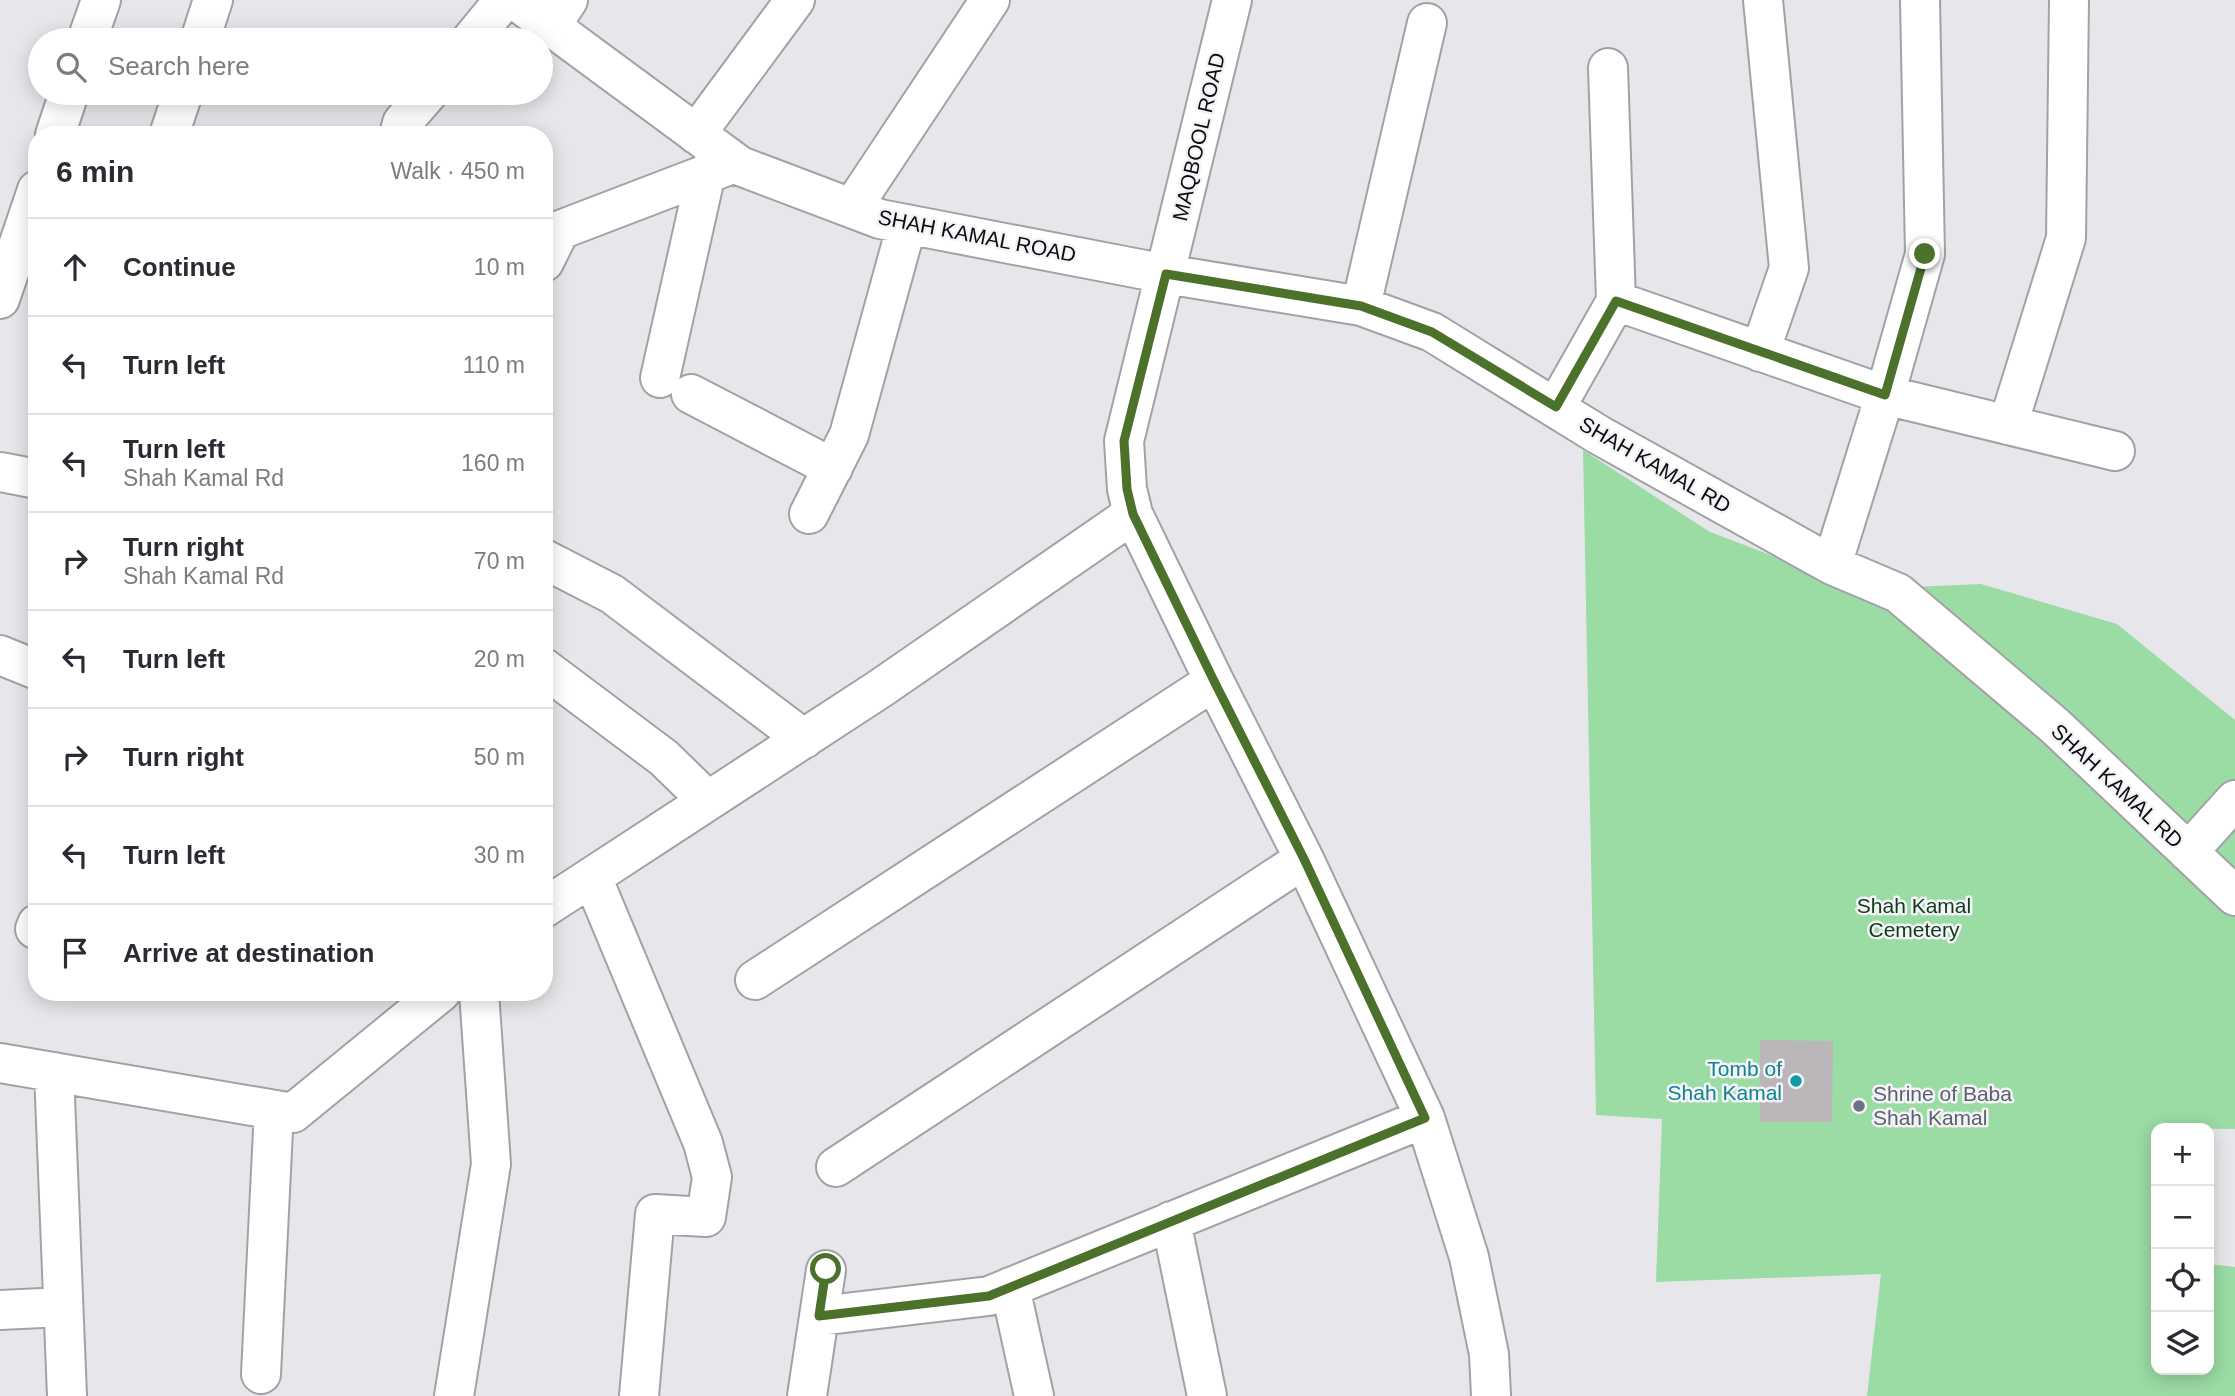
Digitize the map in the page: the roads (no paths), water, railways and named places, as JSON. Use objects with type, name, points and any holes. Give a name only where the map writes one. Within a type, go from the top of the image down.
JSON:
[{"type":"street","points":[[91,28],[101,0]]},
{"type":"street","points":[[208,28],[214,0]]},
{"type":"street","points":[[481,28],[504,0]]},
{"type":"street","name":"SHAH KAMAL ROAD","points":[[515,0],[560,13],[696,134],[721,168],[740,166],[880,219],[1166,274]]},
{"type":"street","points":[[696,134],[795,0]]},
{"type":"street","points":[[852,208],[990,0]]},
{"type":"street","name":"MAQBOOL ROAD","points":[[1166,274],[1232,0]]},
{"type":"street","points":[[1760,352],[1789,268],[1763,0]]},
{"type":"street","points":[[1832,565],[1925,254],[1920,0]]},
{"type":"street","points":[[2008,425],[2066,238],[2069,0]]},
{"type":"street","points":[[1361,306],[1427,23]]},
{"type":"street","points":[[1556,407],[1616,301],[1608,68]]},
{"type":"street","points":[[58,126],[65,105]]},
{"type":"street","points":[[172,126],[179,105]]},
{"type":"street","points":[[401,126],[418,105]]},
{"type":"street","points":[[553,244],[560,230],[721,168]]},
{"type":"street","points":[[721,168],[675,386],[833,468]]},
{"type":"street","points":[[2,288],[28,215]]},
{"type":"street","points":[[809,514],[849,435],[907,224]]},
{"type":"street","points":[[1166,274],[1124,441],[1127,489],[1133,514],[1304,859],[1425,1118],[1469,1257],[1489,1354],[1491,1396]]},
{"type":"street","name":"SHAH KAMAL RD","points":[[1166,274],[1361,306],[1432,332],[1598,435],[1832,565],[1898,593],[2055,726],[2235,896]]},
{"type":"street","points":[[1616,301],[1885,395],[2115,451]]},
{"type":"street","points":[[0,472],[28,477]]},
{"type":"street","points":[[553,902],[893,681],[1133,514]]},
{"type":"street","points":[[553,564],[612,594],[804,739]]},
{"type":"street","points":[[0,655],[28,666]]},
{"type":"street","points":[[553,675],[664,758],[708,802]]},
{"type":"street","points":[[755,980],[1214,681]]},
{"type":"street","points":[[2188,852],[2235,800]]},
{"type":"street","points":[[836,1167],[1304,859]]},
{"type":"street","points":[[592,877],[703,1143],[712,1177],[706,1217],[655,1214],[639,1396]]},
{"type":"street","points":[[0,1063],[293,1114],[430,1001]]},
{"type":"street","points":[[454,1396],[491,1164],[480,1001]]},
{"type":"street","points":[[54,1072],[67,1396]]},
{"type":"street","points":[[261,1374],[274,1110]]},
{"type":"street","points":[[819,1316],[989,1296],[1425,1118]]},
{"type":"street","points":[[1171,1221],[1207,1396]]},
{"type":"street","points":[[807,1396],[826,1269]]},
{"type":"street","points":[[1010,1287],[1034,1396]]},
{"type":"street","points":[[0,1310],[64,1307]]},
{"type":"place","name":"Tomb of Shah Kamal","points":[[1796,1081]]},
{"type":"place","name":"Shrine of Baba Shah Kamal","points":[[1859,1106]]},
{"type":"park label","name":"Shah Kamal Cemetery","points":[[1914,918]]}]
